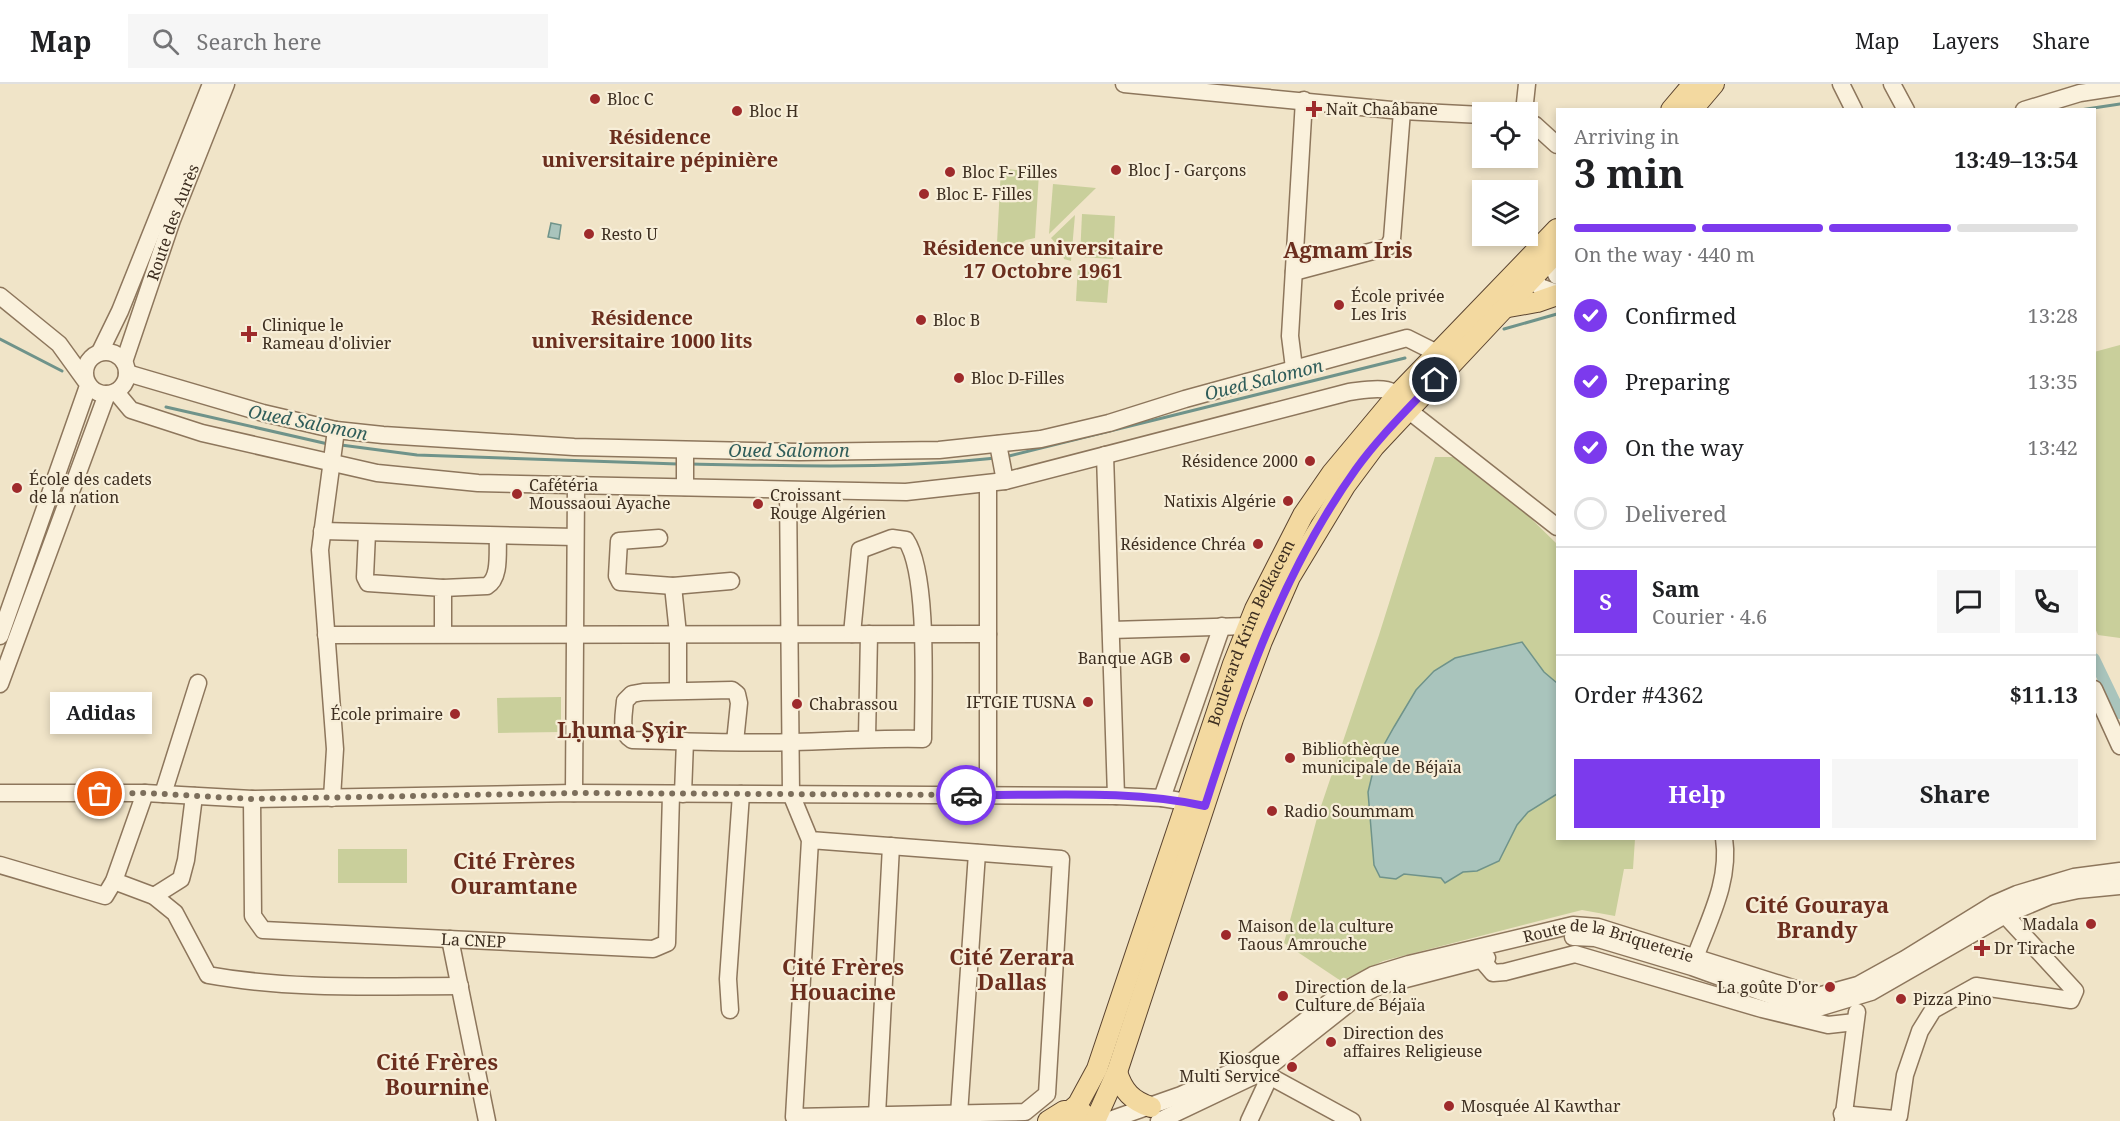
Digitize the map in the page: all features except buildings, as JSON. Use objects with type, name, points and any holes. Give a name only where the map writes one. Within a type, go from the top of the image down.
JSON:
[{"type":"main road","points":[[1673,108],[1694,84]]},
{"type":"main road","points":[[1694,108],[1714,84]]},
{"type":"main road","name":"Boulevard Krim Belkacem","points":[[1094,1121],[1117,1072],[1248,626],[1303,515],[1332,473],[1398,404],[1503,308],[1556,230]]},
{"type":"main road","name":"Boulevard Krim Belkacem","points":[[1071,1110],[1078,1104],[1097,1069],[1196,804],[1290,577],[1398,404],[1437,354],[1527,271],[1554,262]]},
{"type":"main road","points":[[1503,308],[1537,302],[1556,294]]},
{"type":"main road","points":[[1117,1072],[1120,1083],[1132,1099],[1155,1114]]},
{"type":"main road","points":[[1048,1121],[1057,1114],[1071,1110],[1082,1113],[1094,1121]]},
{"type":"street","name":"Route des Aurès","points":[[98,353],[120,311],[211,84]]},
{"type":"street","name":"Route des Aurès","points":[[126,368],[172,220],[226,84]]},
{"type":"street","points":[[1124,84],[1402,111],[1472,114]]},
{"type":"street","points":[[1525,102],[1527,84]]},
{"type":"street","points":[[1840,84],[1853,108]]},
{"type":"street","points":[[1892,84],[1904,108]]},
{"type":"street","points":[[2031,108],[2080,93],[2120,87]]},
{"type":"street","points":[[1294,369],[1290,336],[1304,100]]},
{"type":"street","points":[[1294,272],[1388,247],[1392,239],[1402,111]]},
{"type":"street","points":[[1538,128],[1556,144]]},
{"type":"street","points":[[1527,271],[1540,287],[1556,294]]},
{"type":"street","points":[[0,296],[59,345],[87,383],[100,394],[111,393],[124,384],[126,368]]},
{"type":"street","points":[[59,345],[98,353],[114,353],[126,368],[263,413],[336,430],[685,453],[939,450],[999,446],[1109,423],[1407,338],[1437,354]]},
{"type":"street","points":[[0,636],[87,383],[87,363],[98,353]]},
{"type":"street","points":[[111,393],[131,410],[212,436],[377,473],[478,483],[686,484],[788,490],[906,492],[999,479],[1105,455],[1349,392],[1385,388],[1398,404],[1553,519]]},
{"type":"street","points":[[0,684],[111,393]]},
{"type":"street","points":[[332,798],[335,749],[320,550],[336,430]]},
{"type":"street","points":[[988,795],[988,634],[999,479],[999,446]]},
{"type":"street","points":[[685,453],[686,484]]},
{"type":"street","points":[[1105,455],[1116,796]]},
{"type":"street","points":[[574,793],[576,485]]},
{"type":"street","points":[[788,490],[791,794],[810,840],[794,1119],[1025,1112],[1047,1094],[1061,859],[810,840]]},
{"type":"street","points":[[322,531],[498,537],[575,537]]},
{"type":"street","points":[[367,533],[365,577],[368,583],[442,588],[487,586],[492,583],[498,537]]},
{"type":"street","points":[[659,538],[619,541],[617,576],[620,582],[673,586],[731,581]]},
{"type":"street","points":[[735,742],[739,703],[737,694],[726,689],[632,694],[625,701],[623,730],[625,736],[632,740],[735,742],[791,742],[867,738],[923,739],[923,634],[914,552],[906,540],[892,538],[860,550],[852,634]]},
{"type":"street","points":[[673,586],[678,634],[678,690]]},
{"type":"street","points":[[442,588],[443,634]]},
{"type":"street","points":[[1162,798],[1222,626]]},
{"type":"street","points":[[1110,630],[1248,626]]},
{"type":"street","points":[[326,634],[988,634]]},
{"type":"street","points":[[867,738],[869,634]]},
{"type":"street","points":[[163,794],[198,683]]},
{"type":"street","points":[[2096,696],[2120,746]]},
{"type":"street","points":[[677,794],[685,741]]},
{"type":"street","points":[[0,793],[145,793],[252,799],[574,793],[1116,796],[1162,798],[1196,804]]},
{"type":"street","points":[[110,889],[145,793]]},
{"type":"street","name":"La CNEP","points":[[252,799],[252,916],[263,930],[653,949],[667,943],[677,794]]},
{"type":"street","points":[[730,1010],[729,979],[741,794]]},
{"type":"street","points":[[154,897],[181,879],[186,860],[194,796]]},
{"type":"street","points":[[1694,962],[1725,877],[1724,840]]},
{"type":"street","points":[[877,1115],[891,846]]},
{"type":"street","points":[[959,1114],[977,853]]},
{"type":"street","points":[[0,865],[154,897],[174,913],[208,975],[247,982],[304,986],[460,986]]},
{"type":"street","name":"Route de la Briqueterie","points":[[1155,1114],[1249,1064],[1344,991],[1372,975],[1409,964],[1574,931],[1818,996],[1858,984],[1905,959],[1995,904],[2018,894],[2074,877],[2120,871]]},
{"type":"street","name":"Route de la Briqueterie","points":[[1694,962],[1773,996],[1818,1008],[1860,996],[1910,971],[2005,915],[2050,896],[2078,890],[2120,886]]},
{"type":"street","points":[[1860,996],[1843,1117],[1894,1119],[1899,1116],[1905,1076],[1920,1031],[1933,1010],[1976,986],[2071,1000],[2075,991],[2005,915]]},
{"type":"street","points":[[1574,931],[1575,954]]},
{"type":"street","name":"Route de la Briqueterie","points":[[1107,1121],[1155,1114],[1265,1075],[1329,1018],[1379,986],[1574,931]]},
{"type":"street","points":[[450,939],[487,1121]]},
{"type":"street","points":[[1481,959],[1493,973],[1575,954],[1828,1025],[1855,1022]]},
{"type":"street","points":[[1249,1121],[1265,1075],[1352,1121]]},
{"type":"green space","points":[[1001,168],[1039,173],[1035,238],[1020,244],[997,243]]},
{"type":"green space","points":[[1053,184],[1096,188],[1049,234]]},
{"type":"green space","points":[[1082,214],[1115,216],[1113,259],[1080,257]]},
{"type":"green space","points":[[1075,215],[1071,261],[1064,259],[1061,249],[1051,238]]},
{"type":"green space","points":[[1078,264],[1110,267],[1107,303],[1076,301]]},
{"type":"green space","points":[[2120,345],[2120,638],[2098,635],[2096,630],[2096,351]]},
{"type":"green space","points":[[1435,457],[1454,457],[1514,502],[1556,543],[1556,840],[1635,840],[1633,869],[1624,869],[1615,916],[1582,910],[1383,961],[1341,981],[1284,943],[1317,818],[1379,635]]},
{"type":"green space","points":[[561,697],[561,732],[498,733],[497,698]]},
{"type":"green space","points":[[338,849],[407,849],[407,883],[338,883]]},
{"type":"water","points":[[551,223],[561,225],[559,239],[548,237]]},
{"type":"water","points":[[1522,642],[1544,672],[1556,682],[1556,795],[1528,812],[1517,825],[1499,861],[1477,871],[1463,872],[1445,883],[1441,878],[1404,874],[1396,879],[1380,877],[1374,865],[1368,792],[1376,759],[1416,690],[1434,671],[1455,658]]},
{"type":"waterway","name":"Oued Salomon","points":[[2093,108],[2120,104]]},
{"type":"waterway","name":"Oued Salomon","points":[[1504,329],[1556,314]]},
{"type":"waterway","name":"Oued Salomon","points":[[0,339],[62,371]]},
{"type":"waterway","name":"Oued Salomon","points":[[1005,457],[1405,358]]},
{"type":"waterway","name":"Oued Salomon","points":[[166,407],[328,444]]},
{"type":"waterway","name":"Oued Salomon","points":[[341,445],[417,455],[678,464]]},
{"type":"waterway","name":"Oued Salomon","points":[[691,464],[882,465],[996,458]]},
{"type":"waterway","points":[[2096,663],[2120,713]]},
{"type":"way so far","points":[[100,794],[145,793],[252,799],[574,793],[966,795]]},
{"type":"place","name":"Bloc C","points":[[595,99]]},
{"type":"place","name":"Naït Chaâbane","points":[[1314,109]]},
{"type":"place","name":"Bloc H","points":[[737,111]]},
{"type":"place","name":"Bloc J - Garçons","points":[[1116,170]]},
{"type":"place","name":"Bloc F- Filles","points":[[950,172]]},
{"type":"place","name":"Bloc E- Filles","points":[[924,194]]},
{"type":"place","name":"Resto U","points":[[589,234]]},
{"type":"place","name":"École privée Les Iris","points":[[1339,305]]},
{"type":"place","name":"Bloc B","points":[[921,320]]},
{"type":"place","name":"Clinique le Rameau d'olivier","points":[[249,334]]},
{"type":"place","name":"Bloc D-Filles","points":[[959,378]]},
{"type":"place","name":"Résidence 2000","points":[[1310,461]]},
{"type":"place","name":"École des cadets de la nation","points":[[17,488]]},
{"type":"place","name":"Cafétéria Moussaoui Ayache","points":[[517,494]]},
{"type":"place","name":"Natixis Algérie","points":[[1288,501]]},
{"type":"place","name":"Croissant Rouge Algérien","points":[[758,504]]},
{"type":"place","name":"Résidence Chréa","points":[[1258,544]]},
{"type":"place","name":"Banque AGB","points":[[1185,658]]},
{"type":"place","name":"IFTGIE TUSNA","points":[[1088,702]]},
{"type":"place","name":"Chabrassou","points":[[797,704]]},
{"type":"place","name":"École primaire","points":[[455,714]]},
{"type":"place","name":"Bibliothèque municipale de Béjaïa","points":[[1290,758]]},
{"type":"place","name":"Adidas","points":[[100,794]]},
{"type":"place","name":"Radio Soummam","points":[[1272,811]]},
{"type":"place","name":"Madala","points":[[2091,924]]},
{"type":"place","name":"Maison de la culture Taous Amrouche","points":[[1226,935]]},
{"type":"place","name":"Dr Tirache","points":[[1982,948]]},
{"type":"place","name":"La goûte D'or","points":[[1830,987]]},
{"type":"place","name":"Direction de la Culture de Béjaïa","points":[[1283,996]]},
{"type":"place","name":"Pizza Pino","points":[[1901,999]]},
{"type":"place","name":"Direction des affaires Religieuse","points":[[1331,1042]]},
{"type":"place","name":"Kiosque Multi Service","points":[[1292,1067]]},
{"type":"place","name":"Mosquée Al Kawthar","points":[[1449,1106]]},
{"type":"district","name":"Résidence universitaire pépinière","points":[[660,148]]},
{"type":"district","name":"Agmam Iris","points":[[1348,250]]},
{"type":"district","name":"Résidence universitaire 17 Octobre 1961","points":[[1043,260]]},
{"type":"district","name":"Résidence universitaire 1000 lits","points":[[642,330]]},
{"type":"district","name":"Lḥuma Ṣɣir","points":[[622,730]]},
{"type":"district","name":"Cité Frères Ouramtane","points":[[514,874]]},
{"type":"district","name":"Cité Gouraya Brandy","points":[[1817,918]]},
{"type":"district","name":"Cité Zerara Dallas","points":[[1012,970]]},
{"type":"district","name":"Cité Frères Houacine","points":[[843,980]]},
{"type":"district","name":"Cité Frères Bournine","points":[[437,1074]]},
{"type":"route","points":[[966,795],[1162,798],[1205,806],[1233,719],[1262,641],[1290,577],[1313,536],[1357,468],[1435,380]]}]
